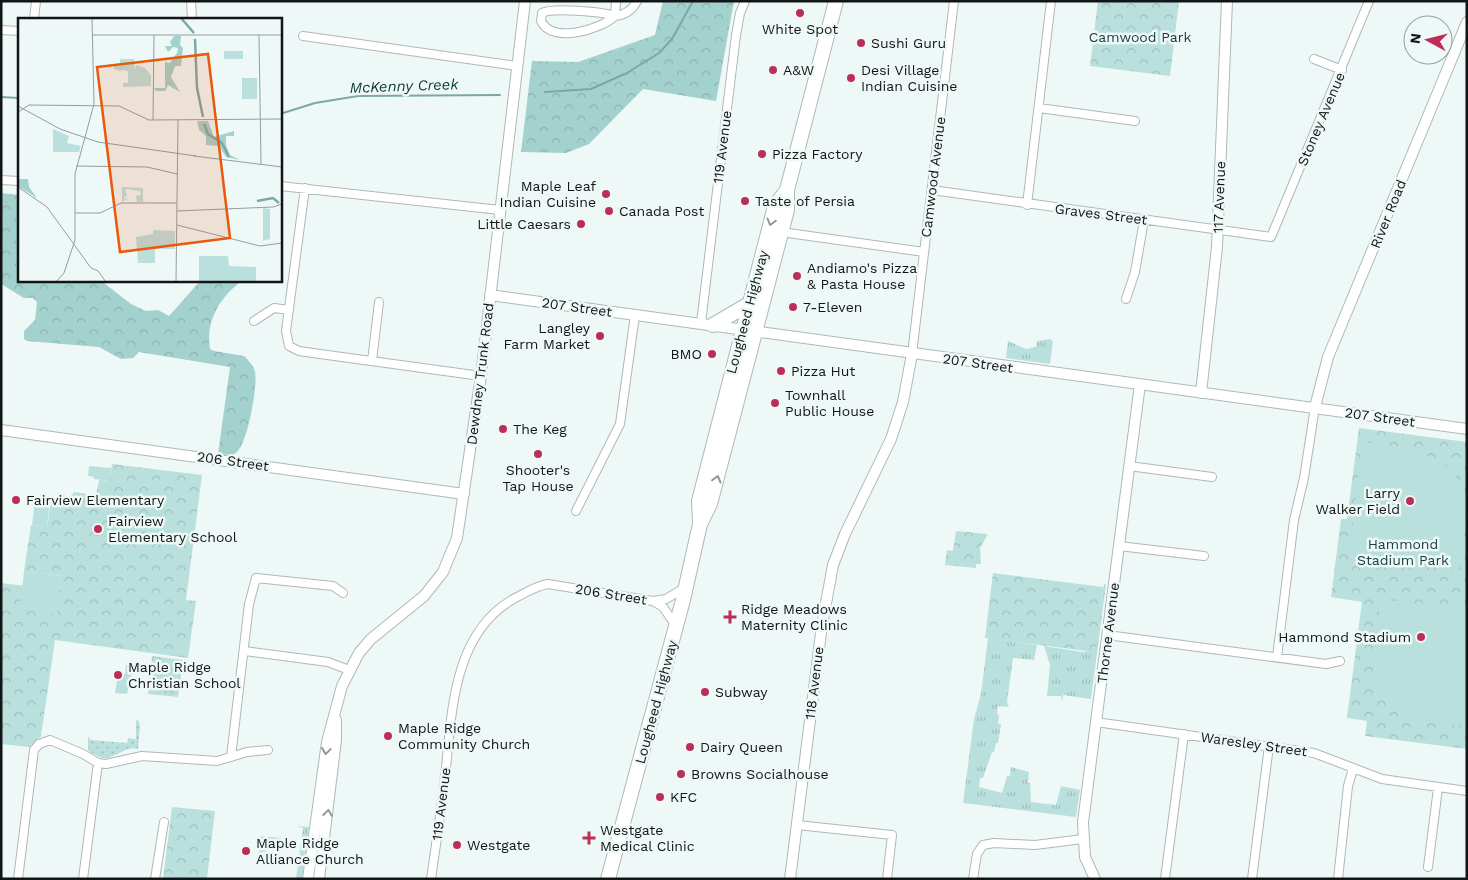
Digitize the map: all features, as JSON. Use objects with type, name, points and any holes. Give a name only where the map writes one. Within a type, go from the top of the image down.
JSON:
[{"type":"highway","name":"Lougheed Highway","points":[[608,879],[676,626],[700,524],[710,504],[749,330],[787,210],[787,190],[832,5]]},
{"type":"highway","name":"Lougheed Highway","points":[[749,330],[749,304],[776,206],[787,190]]},
{"type":"highway","points":[[707,324],[749,304]]},
{"type":"street","points":[[34,18],[36,1]]},
{"type":"street","points":[[191,1],[192,18]]},
{"type":"street","name":"Dewdney Trunk Road","points":[[308,879],[327,742],[337,704],[349,670],[371,640],[424,596],[442,572],[457,538],[481,376],[525,1]]},
{"type":"street","points":[[616,1],[615,16],[607,24],[578,33],[550,30],[541,21],[542,13],[546,11],[615,16],[628,12],[637,1]]},
{"type":"street","name":"119 Avenue","points":[[707,324],[737,30],[740,13],[745,1]]},
{"type":"street","name":"Camwood Avenue","points":[[912,354],[954,1]]},
{"type":"street","points":[[1027,204],[1051,1]]},
{"type":"street","name":"117 Avenue","points":[[1201,393],[1213,291],[1227,1]]},
{"type":"street","name":"Stoney Avenue","points":[[1271,237],[1342,70],[1369,1]]},
{"type":"street","name":"River Road","points":[[1314,407],[1328,357],[1467,22]]},
{"type":"street","points":[[1,30],[18,31]]},
{"type":"street","points":[[303,36],[517,66]]},
{"type":"street","points":[[1314,59],[1342,70]]},
{"type":"street","points":[[1039,108],[1135,121]]},
{"type":"street","points":[[1,180],[18,181]]},
{"type":"street","points":[[281,186],[500,210]]},
{"type":"street","points":[[305,188],[286,337],[289,346],[299,351],[481,376]]},
{"type":"street","name":"Graves Street","points":[[932,190],[1271,237]]},
{"type":"street","points":[[1126,298],[1135,272],[1144,220]]},
{"type":"street","points":[[781,232],[924,252]]},
{"type":"street","name":"207 Street","points":[[490,295],[1467,429]]},
{"type":"street","points":[[372,361],[379,302]]},
{"type":"street","points":[[254,321],[274,308],[289,310]]},
{"type":"street","points":[[576,511],[620,424],[635,315]]},
{"type":"street","name":"118 Avenue","points":[[790,879],[822,625],[833,565],[844,534],[891,440],[903,402],[912,354]]},
{"type":"street","name":"Thorne Avenue","points":[[1095,879],[1085,857],[1082,822],[1140,384]]},
{"type":"street","points":[[1277,657],[1294,520],[1314,407]]},
{"type":"street","name":"206 Street","points":[[2,433],[464,494]]},
{"type":"street","points":[[1129,466],[1212,477]]},
{"type":"street","points":[[1119,546],[1204,556]]},
{"type":"street","points":[[231,757],[245,651],[249,604],[256,578],[333,586],[343,593]]},
{"type":"street","name":"206 Street","points":[[538,586],[548,584],[654,601],[666,599],[686,587]]},
{"type":"street","name":"119 Avenue","points":[[431,879],[452,708],[462,668],[474,640],[487,621],[511,600],[538,586]]},
{"type":"street","name":"206 Street","points":[[654,601],[663,607],[676,626]]},
{"type":"street","points":[[1107,635],[1326,664],[1340,661]]},
{"type":"street","points":[[245,651],[328,662],[349,670]]},
{"type":"street","name":"Dewdney Trunk Road","points":[[319,879],[336,740],[337,704]]},
{"type":"street","name":"Waresley Street","points":[[1096,722],[1314,753],[1382,779],[1467,791]]},
{"type":"street","points":[[1165,879],[1184,734]]},
{"type":"street","points":[[18,879],[34,750],[39,744],[50,740],[83,754],[98,763],[108,764],[142,756],[204,762],[247,752],[268,750]]},
{"type":"street","points":[[1252,879],[1269,746]]},
{"type":"street","points":[[83,879],[98,763]]},
{"type":"street","points":[[1338,879],[1348,786],[1353,769]]},
{"type":"street","points":[[1428,867],[1438,788]]},
{"type":"street","points":[[155,879],[164,822]]},
{"type":"street","points":[[797,825],[892,835],[887,879]]},
{"type":"street","points":[[973,879],[977,854],[984,845],[994,843],[1035,845],[1083,839]]},
{"type":"green space","points":[[663,1],[734,1],[716,101],[643,89],[589,144],[566,153],[521,152],[532,61],[578,62],[655,35]]},
{"type":"green space","name":"Camwood Park","points":[[1098,1],[1179,1],[1170,76],[1090,66]]},
{"type":"green space","points":[[1,193],[18,195],[18,281],[101,281],[131,304],[146,311],[158,310],[169,316],[200,281],[242,281],[228,293],[216,310],[212,319],[209,338],[210,349],[244,356],[251,363],[254,370],[255,390],[247,430],[239,450],[232,455],[218,454],[230,367],[139,352],[133,358],[121,359],[99,347],[27,341],[24,339],[24,331],[35,320],[37,302],[33,298],[24,298],[1,284]]},
{"type":"green space","points":[[1050,339],[1053,341],[1050,364],[1006,358],[1008,341],[1026,349],[1036,347],[1037,341]]},
{"type":"green space","name":"Hammond Stadium Park","points":[[1359,428],[1467,442],[1467,749],[1365,736],[1367,721],[1347,718],[1362,602],[1331,597],[1341,519],[1347,519]]},
{"type":"green space","name":"Larry Walker Field","points":[[1362,442],[1396,447],[1430,456],[1456,476],[1463,491],[1466,510],[1458,570],[1353,554],[1350,550]]},
{"type":"green space","points":[[112,464],[202,475],[186,600],[196,601],[188,658],[55,640],[41,736],[29,747],[1,744],[1,583],[59,590],[61,576],[24,571],[31,525],[47,527],[51,501],[65,495],[68,501],[74,492],[96,495],[99,480],[109,481]]},
{"type":"green space","points":[[89,466],[111,468],[109,481],[94,479],[94,477],[88,476]]},
{"type":"green space","points":[[35,499],[50,501],[47,527],[32,525]]},
{"type":"green space","points":[[956,531],[988,534],[980,548],[981,564],[976,564],[976,568],[945,565],[947,550],[953,551]]},
{"type":"green space","points":[[24,571],[61,576],[57,614],[20,609]]},
{"type":"green space","points":[[993,573],[1103,587],[1095,652],[985,638]]},
{"type":"green space","points":[[1104,584],[1106,584],[1091,699],[1063,695],[1062,702],[1061,696],[1047,696],[1050,665],[1044,646],[1083,652],[1093,650]]},
{"type":"green space","name":"Hammond Stadium","points":[[1381,599],[1467,610],[1467,726],[1432,723],[1412,718],[1394,706],[1380,689],[1372,664]]},
{"type":"green space","points":[[988,638],[1037,645],[1034,660],[1013,658],[1007,702],[1009,707],[998,706],[998,724],[1001,724],[998,743],[996,743],[994,752],[992,752],[983,778],[980,778],[979,787],[1002,793],[1007,776],[1010,776],[1011,767],[1029,772],[1028,783],[1030,783],[1031,802],[1056,805],[1061,786],[1080,790],[1076,817],[963,803],[974,719],[981,694]]},
{"type":"green space","points":[[152,656],[183,660],[178,697],[148,694]]},
{"type":"green space","points":[[126,665],[134,665],[127,694],[115,693],[118,675],[125,674]]},
{"type":"green space","points":[[138,719],[140,726],[138,749],[125,750],[108,758],[97,756],[88,750],[88,737],[91,740],[127,743],[128,738],[136,739],[136,721]]},
{"type":"green space","points":[[172,807],[215,811],[207,879],[163,879]]},
{"type":"green space","points":[[297,826],[309,827],[302,879],[296,879],[303,828]]},
{"type":"green space","points":[[261,836],[281,838],[280,854],[278,850],[267,849],[266,852],[259,852]]},
{"type":"waterway","name":"McKenny Creek","points":[[545,92],[591,89],[627,73],[659,53],[672,39],[693,1]]},
{"type":"waterway","name":"McKenny Creek","points":[[281,114],[315,103],[358,96],[500,95]]},
{"type":"waterway","name":"McKenny Creek","points":[[1,97],[18,98]]},
{"type":"place","name":"White Spot","points":[[800,13]]},
{"type":"place","name":"Sushi Guru","points":[[861,43]]},
{"type":"place","name":"A&W","points":[[773,70]]},
{"type":"place","name":"Desi Village Indian Cuisine","points":[[851,78]]},
{"type":"place","name":"Pizza Factory","points":[[762,154]]},
{"type":"place","name":"Maple Leaf Indian Cuisine","points":[[606,194]]},
{"type":"place","name":"Taste of Persia","points":[[745,201]]},
{"type":"place","name":"Canada Post","points":[[609,211]]},
{"type":"place","name":"Little Caesars","points":[[581,224]]},
{"type":"place","name":"Andiamo's Pizza & Pasta House","points":[[797,276]]},
{"type":"place","name":"7-Eleven","points":[[793,307]]},
{"type":"place","name":"Langley Farm Market","points":[[600,336]]},
{"type":"place","name":"BMO","points":[[712,354]]},
{"type":"place","name":"Pizza Hut","points":[[781,371]]},
{"type":"place","name":"Townhall Public House","points":[[775,403]]},
{"type":"place","name":"The Keg","points":[[503,429]]},
{"type":"place","name":"Shooter's Tap House","points":[[538,454]]},
{"type":"place","name":"Fairview Elementary","points":[[16,500]]},
{"type":"place","name":"Larry Walker Field","points":[[1410,501]]},
{"type":"place","name":"Fairview Elementary School","points":[[98,529]]},
{"type":"place","name":"Ridge Meadows Maternity Clinic","points":[[730,617]]},
{"type":"place","name":"Hammond Stadium","points":[[1421,637]]},
{"type":"place","name":"Maple Ridge Christian School","points":[[118,675]]},
{"type":"place","name":"Subway","points":[[705,692]]},
{"type":"place","name":"Maple Ridge Community Church","points":[[388,736]]},
{"type":"place","name":"Dairy Queen","points":[[690,747]]},
{"type":"place","name":"Browns Socialhouse","points":[[681,774]]},
{"type":"place","name":"KFC","points":[[660,797]]},
{"type":"place","name":"Westgate Medical Clinic","points":[[589,838]]},
{"type":"place","name":"Westgate","points":[[457,845]]},
{"type":"place","name":"Maple Ridge Alliance Church","points":[[246,851]]}]
